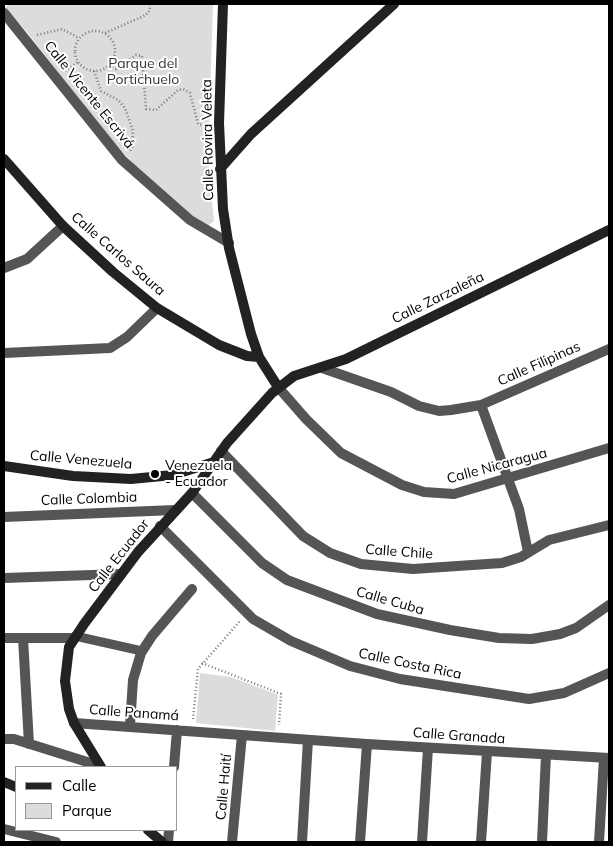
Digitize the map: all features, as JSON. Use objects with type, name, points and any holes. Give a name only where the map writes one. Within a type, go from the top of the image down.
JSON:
[{"type":"street","name":"Calle Rovira Veleta","points":[[223,4],[219,127],[223,210],[228,243],[251,334],[259,357],[278,386]]},
{"type":"street","points":[[220,170],[251,134],[394,4]]},
{"type":"street","name":"Calle Vicente Escrivá","points":[[4,13],[122,160],[174,208],[205,231],[228,243]]},
{"type":"street","name":"Calle Carlos Saura","points":[[4,159],[63,226],[113,272],[157,308],[219,344],[247,356],[259,357]]},
{"type":"street","points":[[4,268],[27,258],[63,226]]},
{"type":"street","name":"Calle Zarzaleña","points":[[278,386],[294,376],[346,359],[609,230]]},
{"type":"street","points":[[4,353],[110,348],[127,338],[157,308]]},
{"type":"street","name":"Calle Filipinas","points":[[322,368],[385,390],[428,409],[452,410],[481,404],[609,349]]},
{"type":"street","name":"Calle Ecuador","points":[[100,766],[74,723],[66,696],[67,657],[75,637],[120,574],[160,526],[192,493],[221,451],[278,386]]},
{"type":"street","name":"Calle Nicaragua","points":[[278,386],[306,419],[341,454],[412,490],[454,494],[609,448]]},
{"type":"street","points":[[481,404],[519,510],[528,552]]},
{"type":"street","name":"Calle Chile","points":[[221,451],[303,536],[316,545],[347,560],[376,566],[445,568],[502,563],[528,552],[549,540],[609,526]]},
{"type":"street","name":"Calle Venezuela","points":[[4,466],[73,476],[138,479],[173,476],[214,462]]},
{"type":"street","name":"Calle Cuba","points":[[192,493],[262,563],[287,580],[376,614],[450,630],[499,638],[532,639],[560,634],[576,628],[609,605]]},
{"type":"street","name":"Calle Colombia","points":[[4,517],[175,510]]},
{"type":"street","name":"Calle Costa Rica","points":[[160,526],[247,613],[272,631],[315,653],[378,674],[428,684],[529,699],[564,693],[609,673]]},
{"type":"street","points":[[4,578],[120,574]]},
{"type":"street","points":[[130,726],[133,680],[142,651],[152,636],[192,589]]},
{"type":"street","points":[[4,638],[75,637]]},
{"type":"street","points":[[23,638],[29,744]]},
{"type":"street","name":"Calle Panamá","points":[[74,723],[308,740]]},
{"type":"street","points":[[174,766],[177,730]]},
{"type":"street","name":"Calle Haití","points":[[232,842],[242,735]]},
{"type":"street","points":[[4,739],[29,744],[98,766]]},
{"type":"street","points":[[302,842],[308,740]]},
{"type":"street","name":"Calle Granada","points":[[308,740],[607,758]]},
{"type":"street","points":[[360,842],[367,744]]},
{"type":"street","points":[[422,842],[428,748]]},
{"type":"street","points":[[482,842],[487,752]]},
{"type":"street","points":[[542,842],[546,755]]},
{"type":"street","points":[[599,842],[607,758]]},
{"type":"street","points":[[4,829],[56,842]]},
{"type":"street","points":[[149,831],[162,842]]},
{"type":"lane","points":[[75,637],[142,651]]},
{"type":"path","points":[[105,33],[115,46],[114,59],[109,66],[94,71],[85,69],[76,58],[74,51],[79,38],[90,31],[105,33],[146,15],[150,10],[150,4]]},
{"type":"path","points":[[28,41],[37,35],[62,28],[79,38]]},
{"type":"path","points":[[109,66],[116,69],[136,55],[142,56],[146,109],[156,110],[178,90],[183,89],[190,93],[198,124],[219,127]]},
{"type":"path","points":[[94,71],[101,91],[121,103],[130,120],[134,138],[132,148],[122,160]]},
{"type":"path","name":"Calle Panamá","points":[[192,731],[198,668],[247,613]]},
{"type":"path","points":[[202,663],[281,694],[279,738]]},
{"type":"green space","name":"Parque del Portichuelo","points":[[11,4],[213,4],[208,160],[214,221],[209,225],[194,217],[133,163],[103,131],[27,32],[4,7]]},
{"type":"green space","points":[[200,673],[231,677],[278,695],[275,731],[196,723]]},
{"type":"place","name":"Venezuela - Ecuador","points":[[155,474]]}]
